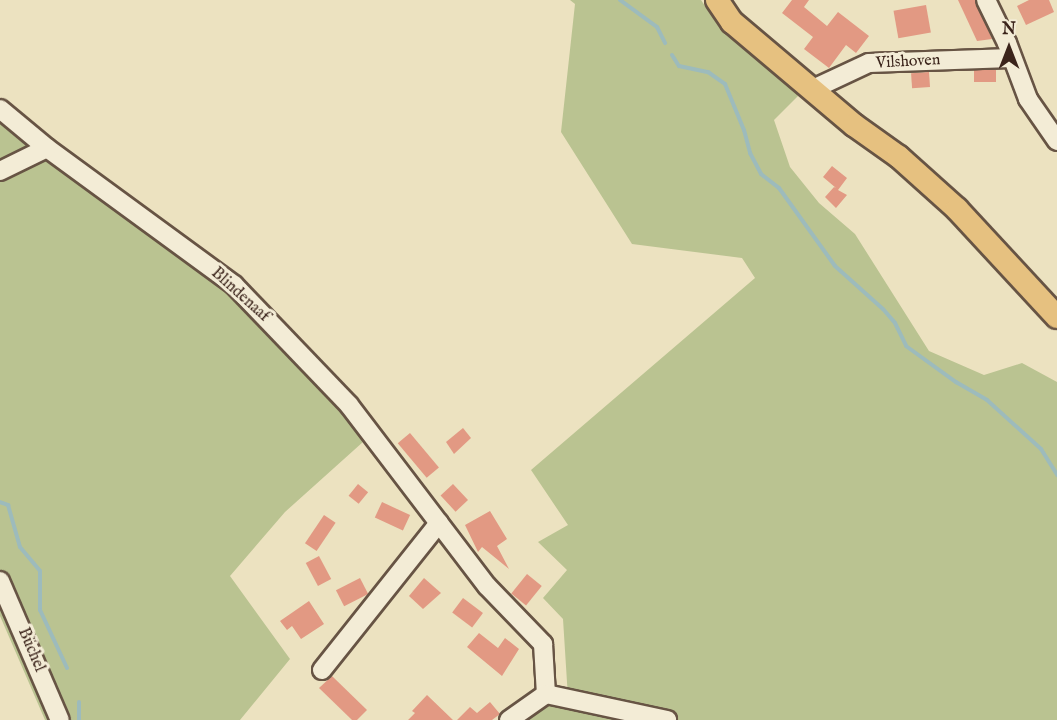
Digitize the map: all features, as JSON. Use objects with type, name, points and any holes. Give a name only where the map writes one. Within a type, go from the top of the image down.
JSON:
[{"type":"main road","points":[[717,0],[732,22],[812,90],[899,157],[957,208],[1057,317]]},
{"type":"street","points":[[986,0],[1007,43],[1028,99],[1057,141]]},
{"type":"street","name":"Vilshoven","points":[[812,90],[869,63],[1011,58]]},
{"type":"street","name":"Blindenaaf","points":[[0,109],[47,148],[248,298],[355,412],[488,586],[543,644],[546,693]]},
{"type":"street","points":[[0,171],[47,148]]},
{"type":"street","points":[[322,670],[439,523]]},
{"type":"street","name":"Büchel","points":[[0,581],[60,720]]},
{"type":"street","points":[[509,720],[546,693],[667,720]]},
{"type":"green space","points":[[570,0],[701,0],[707,9],[790,82],[798,96],[774,120],[790,167],[819,203],[855,234],[929,351],[984,375],[1022,363],[1057,382],[1057,720],[509,720],[546,694],[568,698],[563,619],[543,598],[567,570],[538,542],[568,525],[531,470],[755,278],[742,258],[632,244],[561,132],[575,4]]},
{"type":"green space","points":[[0,120],[40,151],[0,168]]},
{"type":"green space","points":[[45,156],[186,250],[373,433],[285,512],[230,576],[290,659],[240,720],[45,720],[0,616],[0,177]]},
{"type":"building","points":[[792,0],[809,0],[804,7],[827,26],[838,12],[869,36],[856,53],[846,45],[829,68],[804,49],[813,37],[782,13]]},
{"type":"building","points":[[958,0],[975,0],[992,39],[977,41]]},
{"type":"building","points":[[1029,0],[1049,0],[1054,12],[1026,25],[1017,6]]},
{"type":"building","points":[[926,5],[931,33],[898,38],[894,11]]},
{"type":"building","points":[[974,70],[996,70],[996,82],[974,82]]},
{"type":"building","points":[[929,72],[930,87],[912,88],[911,73]]},
{"type":"building","points":[[832,166],[847,178],[838,190],[847,195],[836,208],[825,197],[834,187],[836,188],[823,177]]},
{"type":"building","points":[[463,428],[471,438],[454,454],[446,442]]},
{"type":"building","points":[[410,433],[439,467],[427,478],[398,443]]},
{"type":"building","points":[[358,484],[368,492],[359,504],[349,496]]},
{"type":"building","points":[[453,484],[468,500],[456,512],[441,496]]},
{"type":"building","points":[[382,502],[410,515],[403,531],[375,517]]},
{"type":"building","points":[[490,511],[507,539],[497,546],[509,569],[482,547],[478,552],[465,525]]},
{"type":"building","points":[[324,515],[336,523],[317,551],[305,543]]},
{"type":"building","points":[[319,556],[331,579],[318,586],[306,563]]},
{"type":"building","points":[[527,574],[542,586],[526,605],[511,593]]},
{"type":"building","points":[[360,578],[368,594],[344,606],[336,590]]},
{"type":"building","points":[[424,578],[441,593],[423,609],[409,596]]},
{"type":"building","points":[[463,598],[483,613],[472,627],[452,612]]},
{"type":"building","points":[[309,601],[324,624],[301,639],[292,626],[287,630],[280,621]]},
{"type":"building","points":[[479,633],[498,648],[505,638],[519,649],[502,676],[467,647]]},
{"type":"building","points":[[332,676],[367,710],[357,720],[352,720],[319,688]]},
{"type":"building","points":[[427,695],[453,720],[408,720],[415,713],[412,711]]},
{"type":"building","points":[[490,702],[500,714],[492,720],[457,720],[470,707],[477,713]]},
{"type":"waterway","points":[[620,0],[657,27],[665,43]]},
{"type":"waterway","points":[[672,55],[679,66],[708,72],[725,84],[744,130],[750,153],[761,174],[779,188],[835,266],[883,309],[895,323],[906,346],[956,382],[987,400],[1041,449],[1057,475]]},
{"type":"waterway","points":[[0,502],[8,505],[20,547],[40,571],[40,610],[67,668]]},
{"type":"waterway","points":[[79,702],[79,720]]}]
